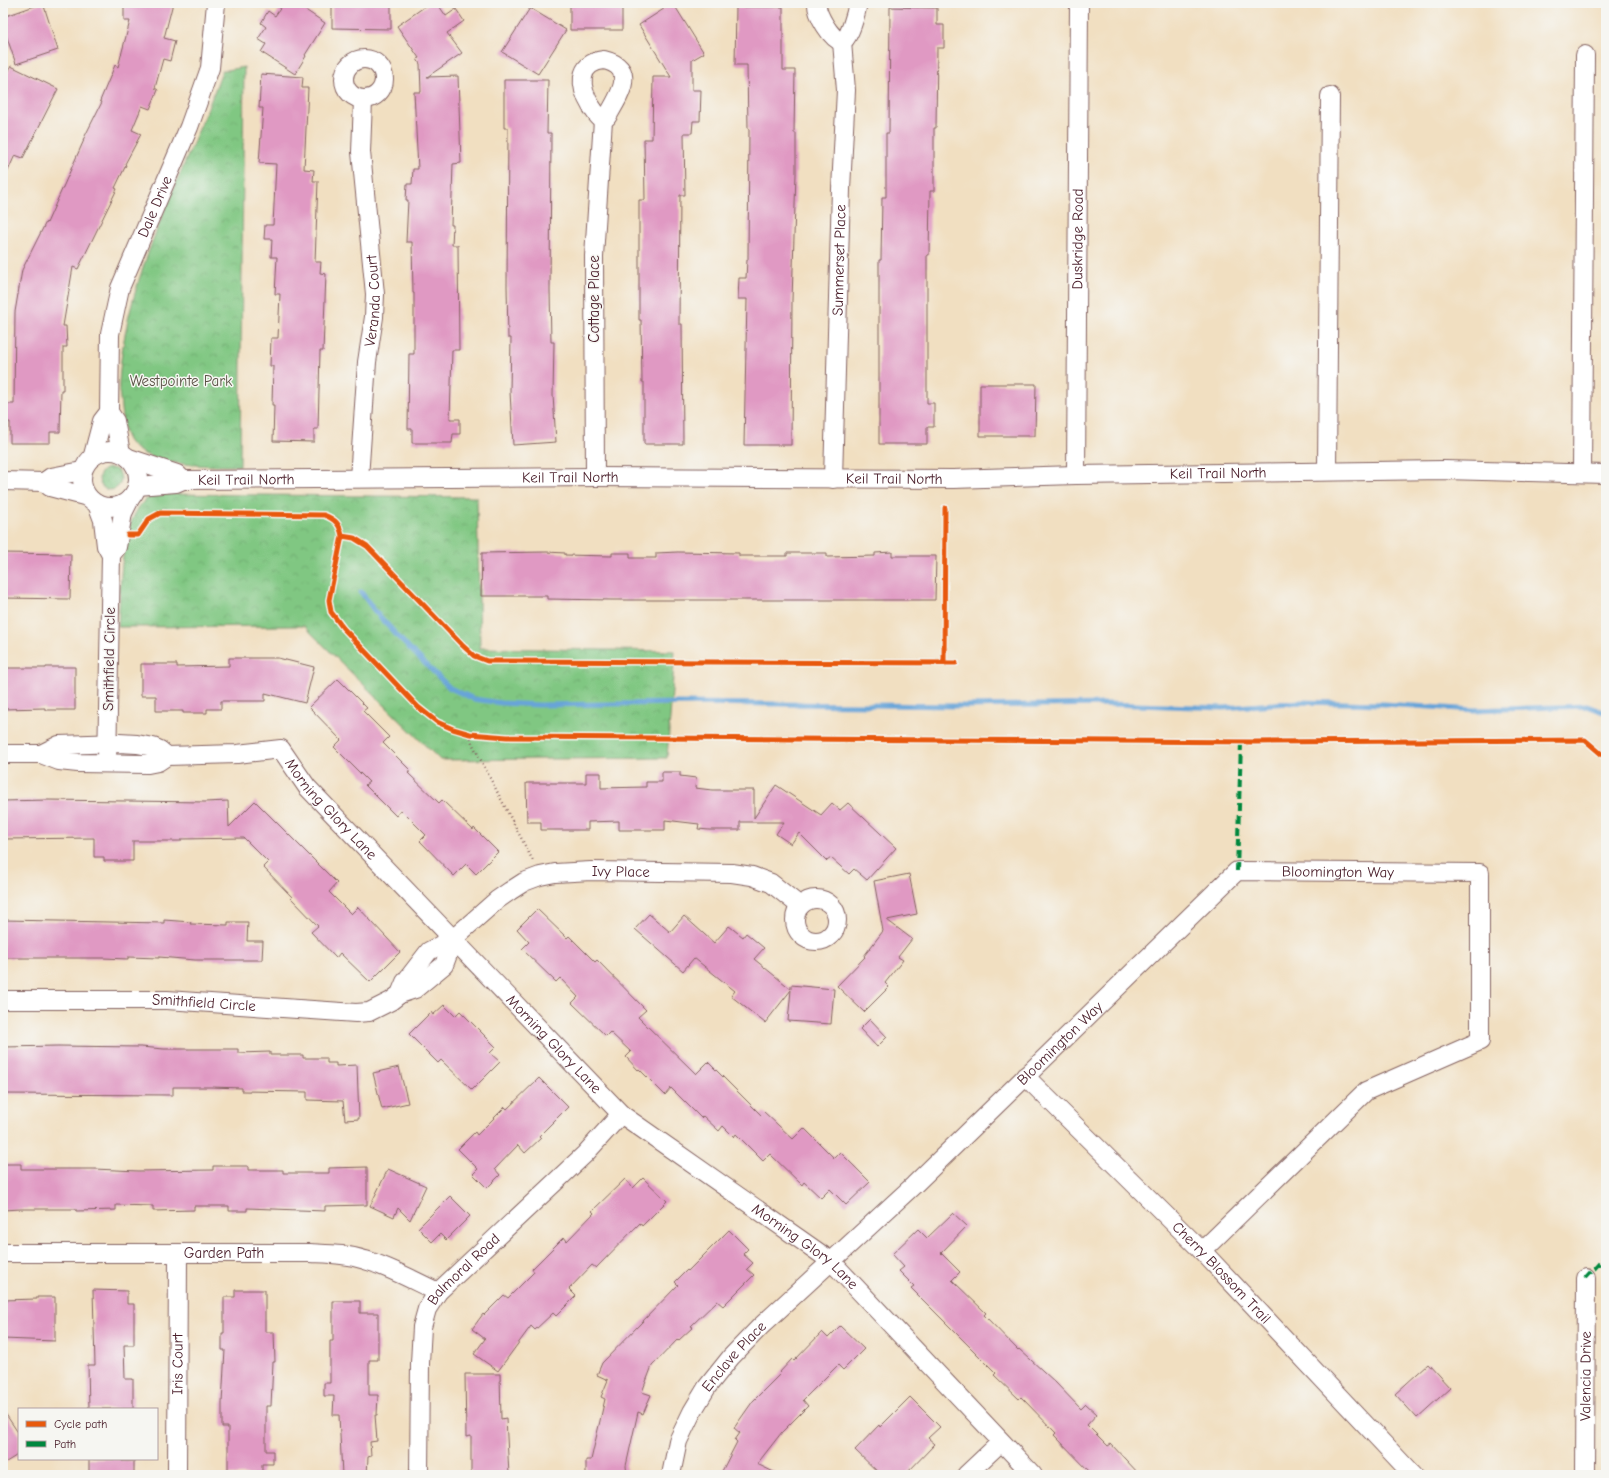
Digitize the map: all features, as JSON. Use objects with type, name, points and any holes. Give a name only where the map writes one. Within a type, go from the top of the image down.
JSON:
[{"type":"street","name":"Dale Drive","points":[[125,455],[114,421],[109,412],[110,334],[120,288],[189,127],[210,68],[216,3]]},
{"type":"street","points":[[817,3],[820,18],[838,41],[842,42],[849,34],[858,3]]},
{"type":"street","name":"Duskridge Road","points":[[1076,475],[1079,3]]},
{"type":"street","name":"Summerset Place","points":[[833,479],[841,197],[846,90],[842,42]]},
{"type":"street","points":[[1582,473],[1585,55]]},
{"type":"street","points":[[1327,471],[1330,96]]},
{"type":"street","name":"Veranda Court","points":[[359,478],[367,362],[374,317],[375,294],[374,270],[361,152],[364,100]]},
{"type":"street","name":"Cottage Place","points":[[595,477],[594,256],[603,120]]},
{"type":"street","name":"Dale Drive","points":[[93,456],[102,421],[109,412]]},
{"type":"street","points":[[93,501],[82,485],[82,471],[86,462],[102,451],[112,450],[177,474],[182,480]]},
{"type":"street","points":[[44,482],[50,487],[93,501],[106,507],[124,503],[134,492],[137,471],[125,455]]},
{"type":"street","name":"Keil Trail North","points":[[134,492],[176,483],[182,480],[595,477],[953,479],[1076,475],[1444,470],[1606,474]]},
{"type":"street","points":[[3,481],[44,482],[51,477],[82,471]]},
{"type":"street","name":"Smithfield Circle","points":[[111,555],[117,547],[123,513],[134,492]]},
{"type":"street","name":"Smithfield Circle","points":[[93,501],[103,520],[106,546],[111,555],[107,764]]},
{"type":"street","points":[[3,754],[41,754],[58,761],[107,764],[148,764],[158,762],[167,756],[160,750],[137,744],[59,745],[41,754]]},
{"type":"street","name":"Morning Glory Lane","points":[[167,756],[237,754],[281,749],[308,787],[621,1114],[831,1261],[1033,1475]]},
{"type":"street","name":"Ivy Place","points":[[454,938],[504,895],[524,882],[540,876],[555,873],[591,871],[732,873],[752,876],[771,883],[800,906]]},
{"type":"street","name":"Bloomington Way","points":[[831,1261],[914,1185],[1237,871],[1480,873],[1480,1041],[1366,1091],[1202,1251]]},
{"type":"street","name":"Smithfield Circle","points":[[3,1000],[167,1000],[356,1013],[369,1012],[391,1002],[400,994],[415,989],[444,965],[454,938]]},
{"type":"street","name":"Cherry Blossom Trail","points":[[1025,1076],[1202,1251],[1413,1475]]},
{"type":"street","name":"Balmoral Road","points":[[419,1475],[420,1363],[422,1327],[427,1309],[438,1292],[585,1154],[621,1114]]},
{"type":"street","name":"Garden Path","points":[[3,1253],[310,1253],[343,1255],[364,1259],[385,1266],[438,1292]]},
{"type":"street","name":"Iris Court","points":[[177,1475],[178,1253]]},
{"type":"street","name":"Enclave Place","points":[[671,1475],[678,1441],[692,1412],[707,1387],[731,1358],[760,1327],[831,1261]]},
{"type":"street","name":"Valencia Drive","points":[[1585,1475],[1586,1278]]},
{"type":"street","points":[[966,1475],[1001,1442]]},
{"type":"path","points":[[470,734],[472,743],[540,876]]},
{"type":"green space","name":"Westpointe Park","points":[[244,67],[240,466],[200,465],[171,462],[157,459],[135,448],[128,440],[124,430],[119,385],[124,341],[133,302],[145,262],[159,224],[222,71]]},
{"type":"green space","points":[[110,468],[118,471],[121,479],[118,487],[110,490],[102,487],[99,479],[102,471]]},
{"type":"green space","points":[[161,494],[477,497],[480,648],[675,651],[667,758],[440,760],[304,626],[118,627],[122,561],[129,527],[144,501]]},
{"type":"building","points":[[43,3],[58,50],[16,64],[3,26],[3,17]]},
{"type":"building","points":[[124,3],[173,3],[164,38],[175,41],[170,61],[163,59],[155,88],[158,90],[150,109],[142,106],[132,130],[141,134],[125,164],[126,165],[115,188],[117,189],[78,269],[73,267],[63,326],[66,326],[67,347],[63,347],[63,390],[61,390],[60,432],[50,432],[50,443],[10,443],[10,422],[3,422],[3,404],[14,404],[15,312],[22,270],[46,222],[47,223],[83,140],[102,102],[100,101],[115,65],[118,67],[130,21],[124,21]]},
{"type":"building","points":[[284,3],[295,3],[325,23],[295,74],[261,52],[266,44],[258,39],[266,27],[261,23],[268,11],[275,16]]},
{"type":"building","points":[[332,3],[391,3],[391,29],[332,28]]},
{"type":"building","points":[[430,3],[437,3],[446,16],[456,9],[464,21],[447,33],[462,53],[427,77],[458,76],[461,163],[453,164],[451,225],[453,225],[452,245],[458,245],[459,350],[452,350],[450,419],[460,419],[460,434],[453,434],[452,443],[412,443],[412,429],[408,429],[409,354],[414,354],[414,293],[412,242],[406,242],[408,200],[406,200],[407,184],[412,184],[413,169],[418,169],[414,92],[421,92],[420,64],[417,59],[419,58],[397,26]]},
{"type":"building","points":[[570,3],[622,3],[622,30],[570,30]]},
{"type":"building","points":[[673,3],[704,53],[692,60],[692,90],[701,90],[700,121],[693,121],[692,133],[684,133],[685,195],[680,195],[679,324],[682,324],[683,444],[644,444],[644,382],[642,382],[641,320],[639,320],[639,200],[645,200],[644,139],[652,139],[653,77],[671,77],[639,25]]},
{"type":"building","points":[[736,7],[783,7],[783,70],[795,70],[794,133],[796,133],[796,173],[792,300],[791,445],[744,445],[747,299],[738,299],[739,278],[746,278],[748,260],[749,129],[747,65],[735,65]]},
{"type":"building","points":[[890,7],[937,8],[937,25],[944,25],[944,48],[937,48],[936,128],[934,128],[934,191],[930,191],[929,255],[927,255],[927,403],[934,403],[934,427],[927,427],[927,444],[879,444],[879,260],[881,260],[882,197],[886,197],[886,133],[889,133]]},
{"type":"building","points":[[530,8],[566,30],[538,74],[502,52]]},
{"type":"building","points":[[11,66],[58,89],[23,158],[15,155],[3,182],[3,83]]},
{"type":"building","points":[[261,74],[303,77],[302,88],[308,88],[304,169],[314,170],[313,181],[318,181],[315,262],[321,262],[320,273],[326,274],[323,351],[320,351],[318,429],[314,429],[314,442],[273,441],[274,405],[272,405],[273,366],[270,366],[271,338],[278,338],[280,294],[275,294],[277,257],[271,257],[272,239],[264,239],[265,225],[273,225],[276,164],[259,163],[263,108],[259,108]]},
{"type":"building","points":[[504,80],[548,80],[547,133],[551,133],[551,342],[554,342],[553,395],[556,442],[513,445],[510,392],[511,338],[508,338],[507,286],[508,128],[504,128]]},
{"type":"building","points":[[980,384],[1036,384],[1035,436],[980,436]]},
{"type":"building","points":[[678,552],[739,553],[739,556],[787,556],[787,553],[827,553],[827,557],[875,556],[875,553],[892,552],[892,556],[936,556],[935,600],[612,600],[547,599],[547,596],[481,596],[482,553],[565,553],[565,555],[612,556],[612,553],[630,553],[630,558],[656,558],[656,553]]},
{"type":"building","points":[[3,553],[71,554],[70,599],[3,598]]},
{"type":"building","points":[[229,658],[278,658],[314,667],[305,703],[265,693],[265,701],[221,701],[221,709],[207,709],[207,713],[183,713],[183,711],[156,711],[156,696],[141,696],[141,664],[177,664],[177,667],[229,666]]},
{"type":"building","points":[[75,667],[75,710],[45,710],[45,708],[3,709],[3,668]]},
{"type":"building","points":[[338,679],[367,708],[363,711],[389,737],[383,743],[411,771],[408,773],[439,803],[442,800],[473,830],[474,828],[498,852],[476,874],[466,864],[454,876],[420,841],[426,835],[401,810],[396,816],[365,785],[369,782],[334,747],[341,740],[309,707]]},
{"type":"building","points":[[662,772],[680,772],[680,776],[696,778],[695,788],[712,790],[754,790],[754,818],[776,785],[821,815],[832,803],[840,810],[848,803],[896,848],[867,880],[854,869],[849,874],[831,858],[827,861],[799,833],[791,844],[776,834],[784,822],[740,822],[740,830],[698,829],[699,824],[665,820],[665,830],[619,830],[619,821],[588,822],[588,830],[541,830],[541,822],[527,822],[526,783],[586,783],[586,773],[601,773],[601,788],[646,787],[646,782],[662,782]]},
{"type":"building","points":[[3,801],[228,801],[229,827],[255,801],[337,883],[329,892],[351,914],[358,907],[400,952],[370,982],[340,953],[336,958],[311,932],[318,926],[263,867],[268,862],[244,838],[181,839],[181,841],[133,841],[133,861],[104,861],[104,857],[94,857],[94,838],[3,839]]},
{"type":"building","points":[[909,874],[917,914],[887,920],[912,939],[898,957],[903,960],[885,983],[889,987],[864,1012],[837,986],[865,957],[864,956],[883,931],[874,881]]},
{"type":"building","points":[[537,909],[567,938],[569,936],[595,962],[597,960],[646,1010],[638,1017],[696,1074],[708,1062],[761,1115],[764,1112],[793,1139],[804,1128],[834,1158],[840,1152],[870,1182],[846,1205],[830,1189],[821,1198],[804,1182],[802,1185],[770,1154],[763,1161],[736,1134],[734,1137],[723,1126],[719,1131],[703,1116],[701,1118],[671,1088],[665,1095],[626,1057],[631,1052],[610,1032],[606,1036],[572,1003],[578,997],[560,978],[556,982],[522,949],[529,942],[517,929]]},
{"type":"building","points":[[649,914],[670,932],[684,916],[714,943],[729,926],[743,937],[746,933],[764,948],[754,959],[791,989],[791,985],[834,989],[831,1024],[788,1021],[791,990],[765,1023],[731,996],[735,991],[694,958],[683,971],[635,929]]},
{"type":"building","points":[[3,920],[164,923],[164,920],[191,922],[190,924],[228,925],[228,922],[248,922],[247,941],[263,941],[262,960],[195,960],[159,957],[128,957],[128,959],[3,958]]},
{"type":"building","points":[[444,1005],[455,1016],[460,1011],[496,1047],[490,1053],[500,1062],[472,1090],[441,1060],[438,1063],[409,1034],[431,1012],[433,1015]]},
{"type":"building","points":[[870,1019],[887,1037],[877,1047],[860,1029]]},
{"type":"building","points":[[3,1047],[141,1047],[164,1049],[238,1049],[238,1053],[270,1052],[270,1055],[303,1055],[303,1058],[327,1058],[327,1063],[336,1063],[336,1066],[357,1065],[359,1119],[345,1120],[343,1101],[307,1100],[307,1092],[242,1091],[242,1088],[173,1087],[173,1095],[3,1094]]},
{"type":"building","points":[[399,1067],[408,1103],[382,1109],[373,1073]]},
{"type":"building","points":[[539,1078],[568,1107],[539,1136],[541,1138],[525,1153],[518,1145],[495,1169],[500,1175],[487,1188],[473,1174],[478,1169],[458,1149],[475,1132],[477,1135],[505,1107],[507,1109]]},
{"type":"building","points":[[3,1164],[21,1164],[21,1169],[94,1169],[138,1171],[213,1170],[213,1166],[248,1166],[248,1170],[283,1170],[283,1173],[329,1173],[329,1168],[367,1167],[367,1205],[325,1206],[325,1211],[247,1208],[247,1211],[229,1211],[229,1206],[194,1206],[194,1210],[153,1211],[153,1206],[116,1205],[116,1210],[3,1210]]},
{"type":"building","points":[[388,1169],[426,1186],[410,1220],[398,1208],[394,1217],[370,1206]]},
{"type":"building","points":[[643,1178],[667,1201],[642,1226],[640,1223],[596,1268],[592,1265],[569,1289],[576,1296],[556,1316],[553,1313],[535,1330],[531,1326],[498,1371],[474,1354],[485,1339],[472,1329],[483,1314],[484,1315],[504,1295],[508,1298],[534,1272],[532,1269],[564,1237],[567,1241],[594,1213],[592,1211],[625,1179],[633,1188]]},
{"type":"building","points":[[450,1196],[470,1216],[446,1240],[440,1234],[432,1242],[418,1228]]},
{"type":"building","points":[[953,1213],[967,1226],[941,1253],[960,1272],[952,1280],[986,1313],[984,1315],[1018,1350],[1019,1349],[1055,1382],[1081,1409],[1086,1404],[1097,1414],[1087,1425],[1108,1446],[1111,1444],[1140,1475],[1093,1475],[1054,1435],[1056,1433],[1021,1397],[1019,1399],[994,1375],[996,1373],[911,1288],[914,1286],[899,1271],[904,1267],[892,1254],[918,1229],[927,1238]]},
{"type":"building","points":[[729,1230],[748,1249],[743,1254],[753,1263],[747,1269],[754,1275],[723,1306],[717,1301],[691,1326],[693,1327],[679,1340],[678,1339],[652,1366],[642,1392],[651,1395],[643,1414],[638,1412],[626,1466],[627,1475],[586,1475],[586,1460],[591,1460],[605,1399],[601,1397],[608,1380],[597,1375],[602,1363],[678,1285],[675,1282]]},
{"type":"building","points":[[93,1290],[127,1291],[127,1304],[134,1304],[134,1345],[124,1345],[125,1379],[133,1379],[133,1408],[89,1408],[88,1365],[95,1365]]},
{"type":"building","points":[[235,1290],[265,1290],[265,1332],[274,1332],[275,1362],[273,1362],[271,1406],[266,1406],[266,1451],[273,1451],[273,1464],[262,1464],[262,1475],[228,1475],[228,1427],[222,1427],[225,1350],[222,1350],[222,1333],[224,1333],[224,1297],[235,1297]]},
{"type":"building","points":[[37,1297],[55,1297],[55,1341],[3,1339],[3,1300],[37,1299]]},
{"type":"building","points":[[333,1301],[360,1301],[360,1313],[378,1313],[378,1360],[369,1360],[369,1395],[378,1395],[377,1415],[375,1415],[377,1441],[370,1442],[371,1456],[368,1457],[367,1475],[342,1475],[339,1415],[333,1415],[334,1396],[324,1396],[324,1383],[330,1383],[330,1341],[333,1341]]},
{"type":"building","points":[[840,1326],[864,1349],[843,1370],[838,1365],[803,1400],[808,1406],[782,1432],[757,1464],[780,1475],[720,1475],[737,1442],[735,1440],[740,1433],[734,1428],[753,1401],[780,1374],[779,1373],[792,1359],[794,1361],[822,1332],[828,1338]]},
{"type":"building","points":[[1428,1364],[1450,1388],[1417,1418],[1395,1394]]},
{"type":"building","points":[[465,1374],[500,1374],[501,1419],[506,1418],[509,1475],[471,1475],[471,1436],[466,1437]]},
{"type":"building","points":[[910,1397],[940,1427],[928,1438],[935,1444],[905,1475],[881,1475],[855,1450],[879,1425],[880,1427]]},
{"type":"building","points":[[3,1410],[18,1432],[18,1455],[3,1464]]},
{"type":"building","points":[[89,1460],[134,1461],[134,1475],[89,1475]]},
{"type":"waterway","points":[[361,592],[374,610],[401,640],[450,688],[474,699],[501,703],[538,705],[682,703],[962,706],[1108,704],[1224,708],[1300,702],[1384,704],[1474,710],[1587,706],[1606,713]]},
{"type":"marked path","points":[[1237,871],[1241,742]]},
{"type":"marked path","points":[[1586,1278],[1606,1256]]},
{"type":"cycle path","points":[[944,663],[945,508]]},
{"type":"cycle path","points":[[128,535],[138,535],[149,519],[160,513],[324,515],[331,518],[340,528],[342,536],[329,600],[331,612],[343,628],[418,707],[437,722],[470,734],[507,737],[1255,742],[1585,740],[1606,758]]},
{"type":"cycle path","points":[[342,536],[354,538],[367,546],[462,645],[474,656],[487,661],[956,663]]}]
